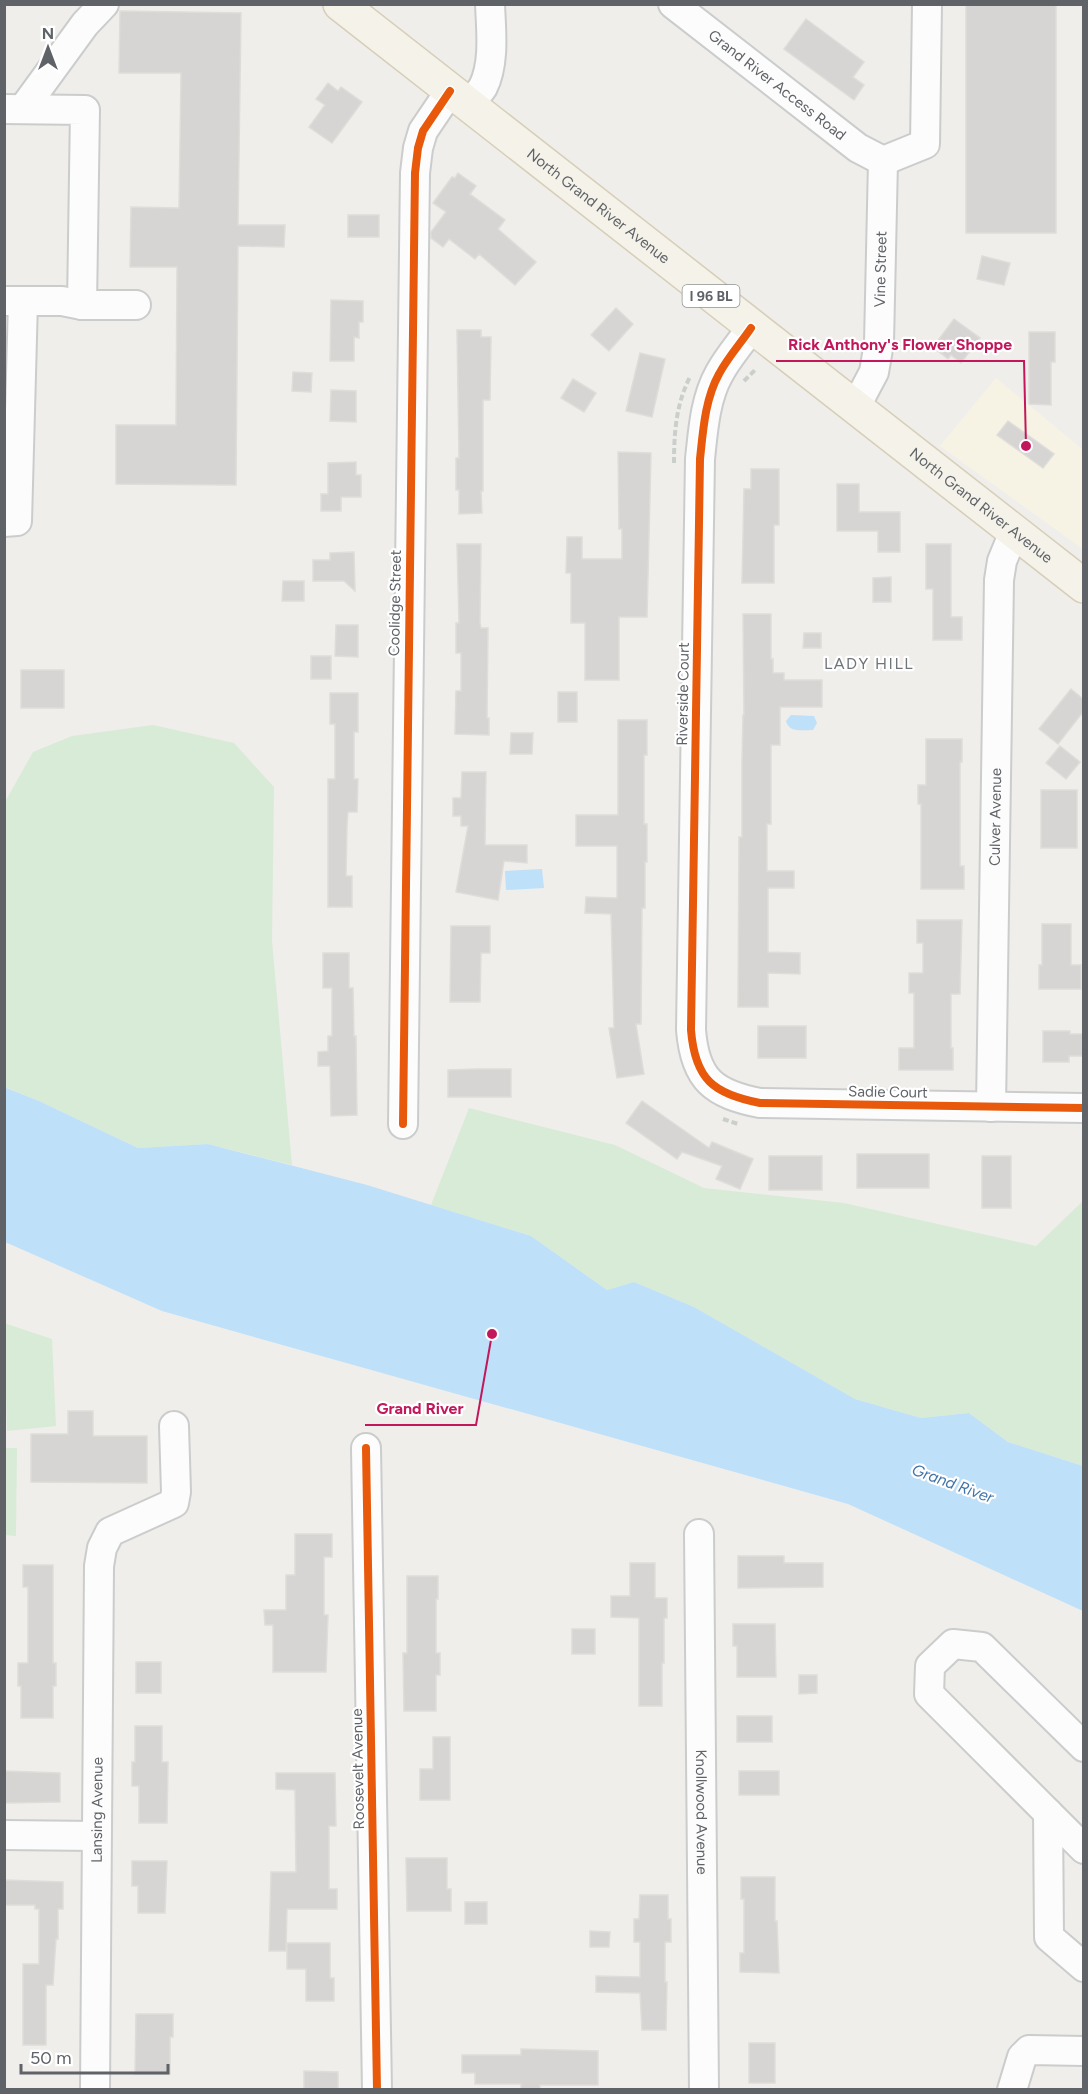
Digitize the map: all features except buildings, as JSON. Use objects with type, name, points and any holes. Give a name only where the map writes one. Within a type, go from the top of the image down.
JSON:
[{"type":"main road","name":"North Grand River Avenue","points":[[340,4],[1083,586]]},
{"type":"street","points":[[14,109],[104,4]]},
{"type":"street","name":"Coolidge Street","points":[[403,1124],[415,173],[423,131],[459,99],[483,87],[489,70],[490,4]]},
{"type":"street","name":"Grand River Access Road","points":[[673,4],[858,148],[884,161]]},
{"type":"street","points":[[884,161],[925,144],[927,4]]},
{"type":"street","points":[[14,109],[86,110],[82,305]]},
{"type":"street","name":"Vine Street","points":[[855,408],[874,372],[879,343],[884,161]]},
{"type":"street","points":[[11,522],[14,301],[136,305]]},
{"type":"street","name":"Riverside Court","points":[[702,1073],[693,1050],[691,1030],[700,459],[708,404],[719,375],[751,328]]},
{"type":"street","name":"Culver Avenue","points":[[991,1107],[999,580],[1002,561],[1014,532]]},
{"type":"street","name":"Sadie Court","points":[[702,1073],[717,1090],[736,1099],[760,1103],[1083,1108]]},
{"type":"street","name":"Lansing Avenue","points":[[95,2090],[99,1566],[102,1548],[110,1532],[174,1503],[176,1492],[174,1426]]},
{"type":"street","name":"Roosevelt Avenue","points":[[366,1448],[377,2090]]},
{"type":"street","name":"Knollwood Avenue","points":[[699,1534],[704,2090]]},
{"type":"street","points":[[1083,1747],[982,1647],[953,1644],[930,1666],[929,1694],[1083,1849]]},
{"type":"street","points":[[1048,1813],[1049,1937],[1083,1967]]},
{"type":"street","points":[[4,1835],[96,1836]]},
{"type":"street","points":[[1012,2090],[1022,2057],[1029,2050],[1083,2051]]},
{"type":"path","points":[[737,388],[756,369]]},
{"type":"shaded area","points":[[996,378],[1083,450],[1083,549],[940,446]]},
{"type":"green space","points":[[153,725],[234,743],[274,787],[272,941],[292,1165],[208,1144],[138,1148],[5,1087],[5,802],[33,752],[72,736]]},
{"type":"green space","points":[[469,1108],[615,1145],[704,1188],[844,1203],[1036,1246],[1083,1201],[1083,1466],[1008,1442],[969,1413],[921,1418],[855,1399],[694,1307],[634,1282],[607,1290],[531,1236],[431,1205]]},
{"type":"green space","points":[[4,1323],[52,1339],[56,1426],[7,1431]]},
{"type":"green space","points":[[5,1448],[17,1448],[16,1536],[5,1535]]},
{"type":"water","points":[[791,715],[814,716],[817,723],[813,730],[793,729],[786,721]]},
{"type":"water","points":[[542,869],[544,888],[506,890],[505,871]]},
{"type":"water","name":"Grand River","points":[[4,1087],[138,1148],[208,1144],[367,1185],[531,1236],[607,1290],[634,1282],[694,1307],[855,1399],[921,1418],[969,1413],[1008,1442],[1083,1466],[1083,1611],[848,1504],[162,1311],[5,1242]]},
{"type":"cycle path","points":[[403,1124],[415,173],[423,131],[450,91]]},
{"type":"cycle path","points":[[751,328],[726,362],[714,384],[705,415],[700,459],[691,1030],[693,1047],[702,1073],[710,1082],[730,1095],[760,1103],[1084,1108]]},
{"type":"cycle path","points":[[366,1448],[377,2090]]},
{"type":"place","name":"Rick Anthony's Flower Shoppe","points":[[1026,446]]},
{"type":"place","name":"Grand River","points":[[492,1334]]},
{"type":"district","name":"LADY HILL","points":[[869,663]]}]
